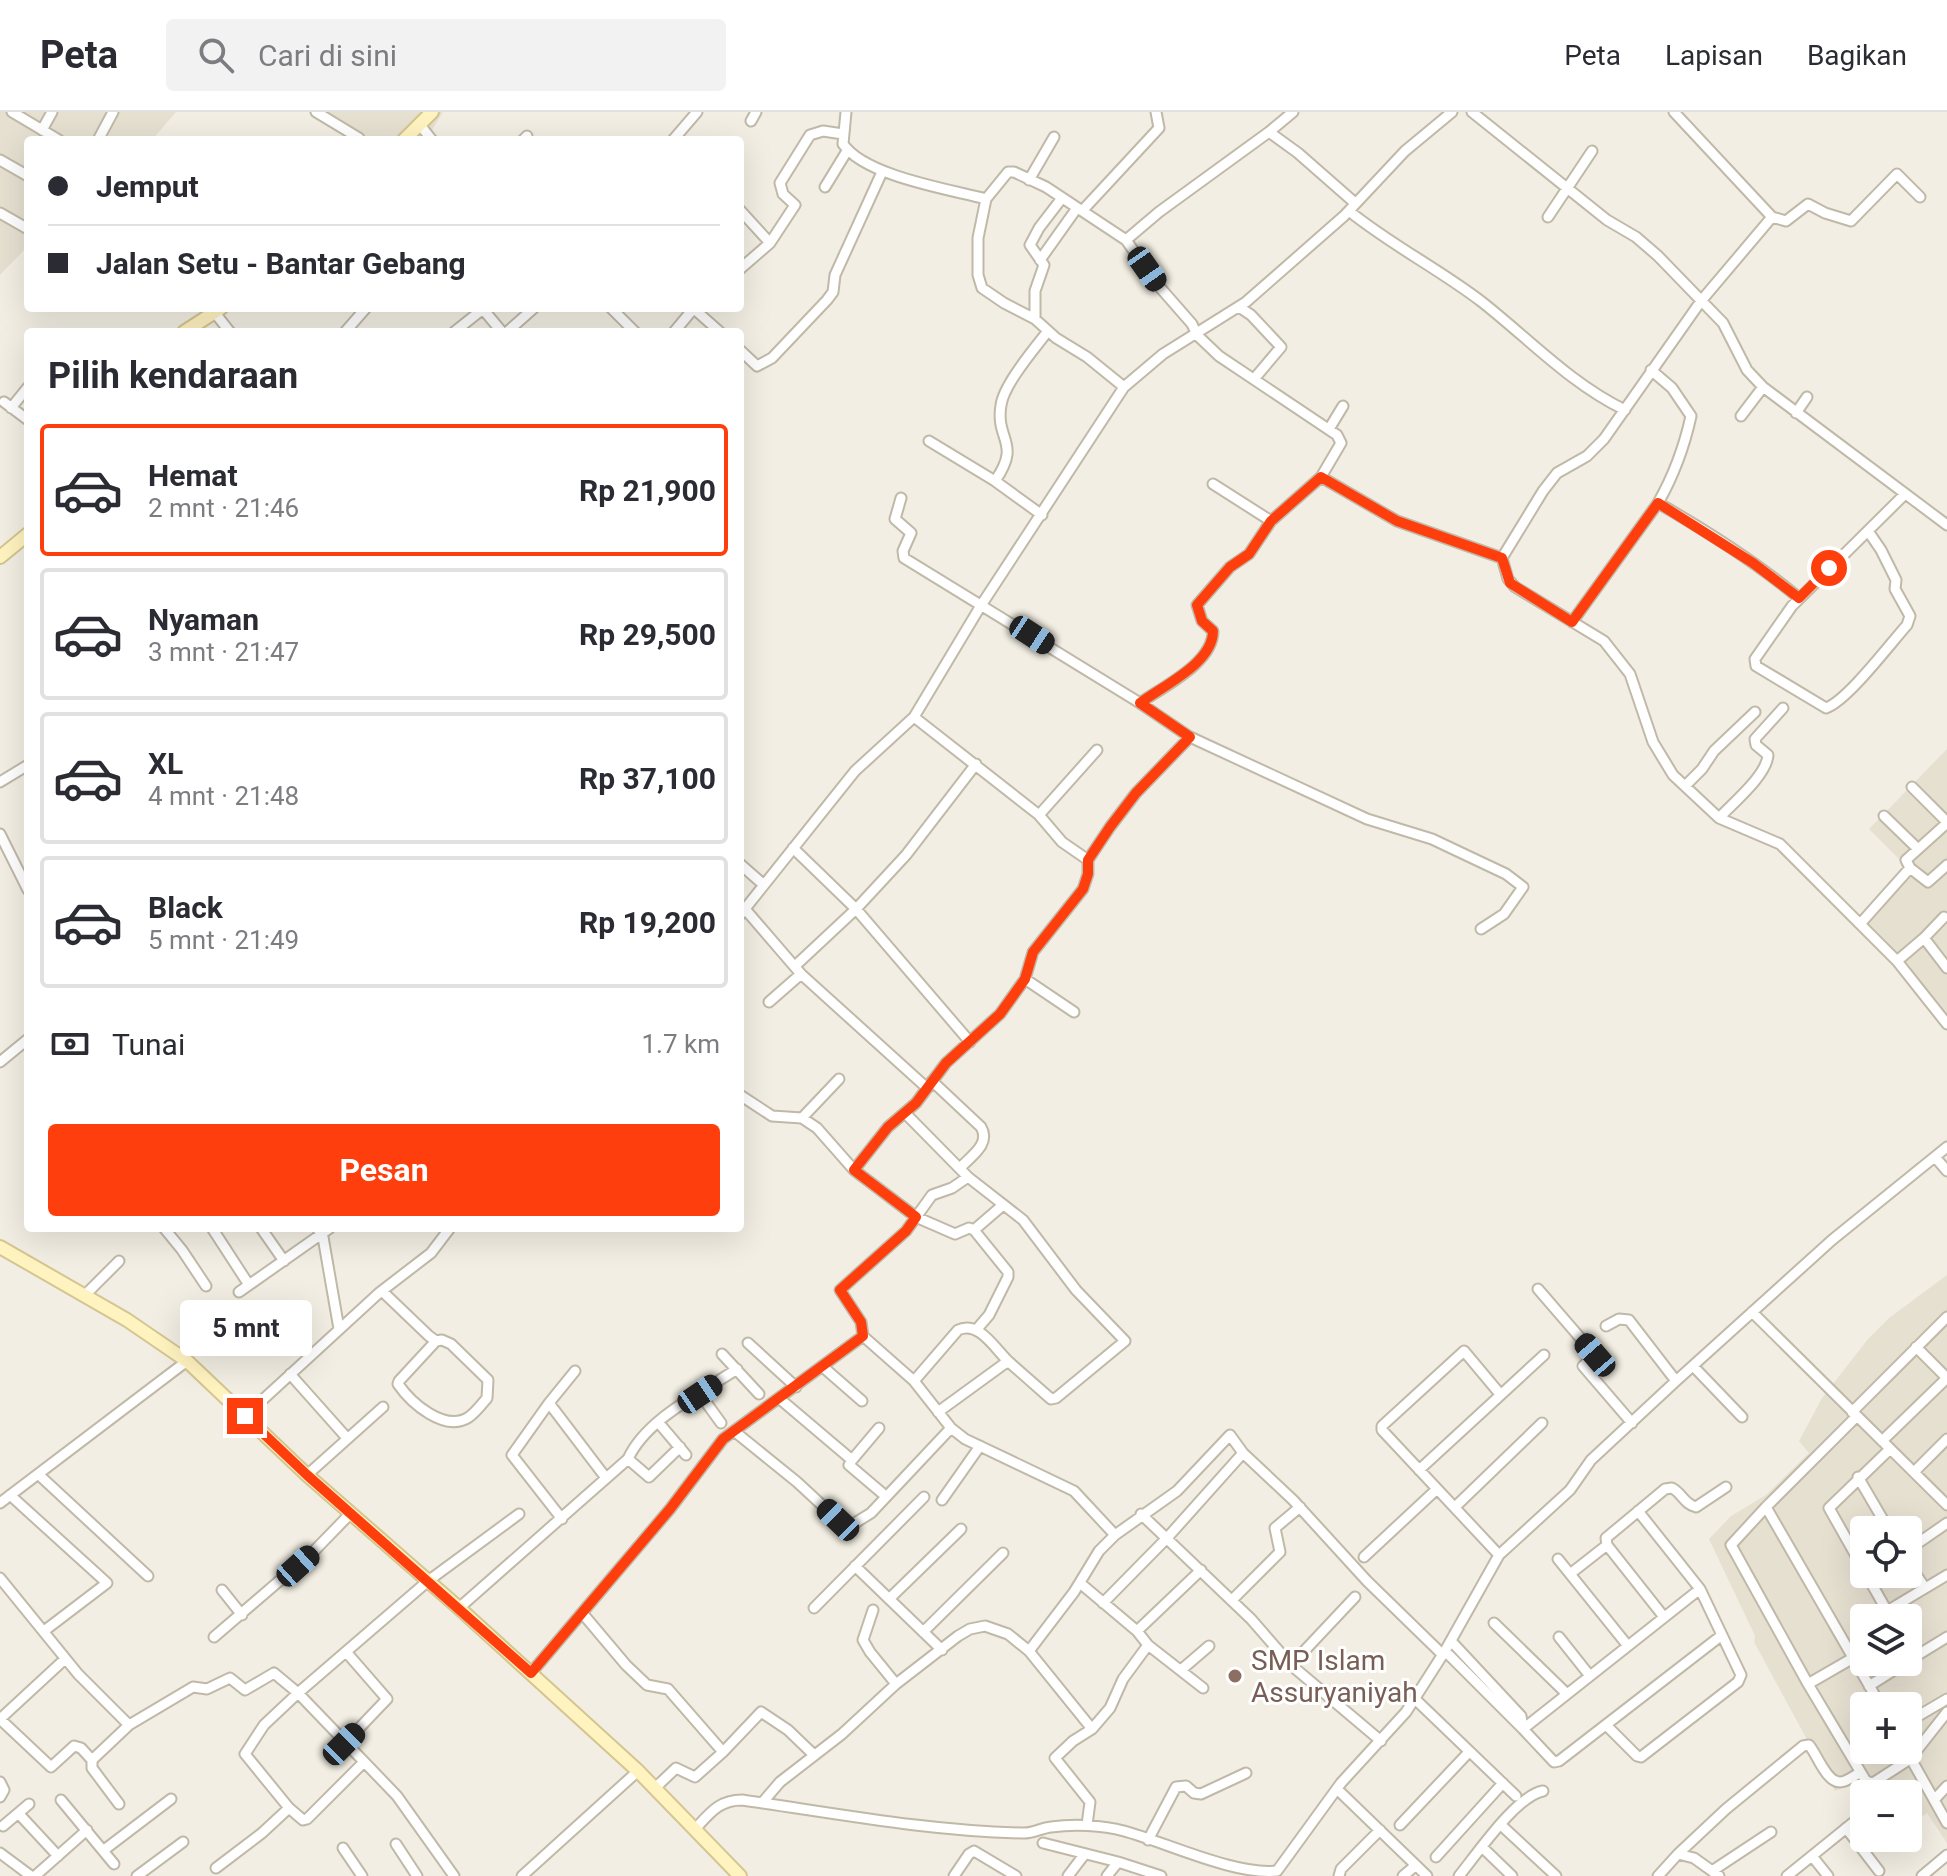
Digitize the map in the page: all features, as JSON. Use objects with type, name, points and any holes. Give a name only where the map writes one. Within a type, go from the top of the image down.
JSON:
[{"type":"main road","points":[[408,136],[432,112]]},
{"type":"main road","points":[[190,328],[215,312]]},
{"type":"main road","points":[[0,557],[24,537]]},
{"type":"main road","points":[[0,1247],[127,1320],[187,1361],[307,1475],[638,1771],[740,1876]]},
{"type":"street","points":[[12,112],[52,136]]},
{"type":"street","points":[[42,130],[52,112]]},
{"type":"street","points":[[100,136],[113,112]]},
{"type":"street","points":[[316,112],[356,136]]},
{"type":"street","points":[[676,136],[697,112]]},
{"type":"street","points":[[846,112],[843,144],[847,151],[882,172],[986,199]]},
{"type":"street","points":[[1040,260],[1080,210],[1159,128],[1156,112]]},
{"type":"street","points":[[1126,240],[1293,112]]},
{"type":"street","points":[[744,911],[855,771],[914,717],[980,607],[1124,387],[1163,354],[1239,307],[1352,207],[1405,151],[1452,112]]},
{"type":"street","points":[[1472,112],[1607,220],[1636,237],[1658,256],[1723,323],[1747,370],[1763,387],[1947,525]]},
{"type":"street","points":[[1674,112],[1772,217],[1786,221],[1808,204],[1851,221],[1897,174],[1920,197]]},
{"type":"street","points":[[420,125],[429,136]]},
{"type":"street","points":[[744,266],[770,243],[795,205],[780,189],[781,177],[810,135],[823,131],[843,134]]},
{"type":"street","points":[[1269,132],[1298,153],[1371,230],[1478,299],[1588,390],[1625,410]]},
{"type":"street","points":[[1029,180],[1054,137]]},
{"type":"street","points":[[825,187],[847,151]]},
{"type":"street","points":[[1548,217],[1592,151]]},
{"type":"street","points":[[0,160],[24,174]]},
{"type":"street","points":[[744,354],[757,366],[772,358],[827,300],[833,292],[835,275],[882,172]]},
{"type":"street","points":[[1124,387],[1035,319],[1004,303],[980,284],[978,238],[986,199],[1008,172],[1014,172],[1062,198],[1126,240],[1157,284],[1192,324],[1197,335],[1219,356],[1329,429],[1341,443],[1321,477],[1271,521],[1249,554],[1230,567],[1197,605],[1202,621],[1213,631],[1213,641],[1203,659],[1140,703]]},
{"type":"street","points":[[1035,319],[1035,291],[1044,265],[1030,245],[1062,198]]},
{"type":"street","points":[[0,213],[24,227]]},
{"type":"street","points":[[744,214],[770,243]]},
{"type":"street","points":[[1772,217],[1701,301],[1625,410],[1587,456],[1557,473],[1502,558],[1510,583],[1604,641],[1630,674],[1653,742],[1673,775],[1719,818],[1780,844],[1897,961],[1947,1024]]},
{"type":"street","points":[[1239,307],[1281,347],[1254,379]]},
{"type":"street","points":[[348,328],[362,312]]},
{"type":"street","points":[[459,328],[478,312]]},
{"type":"street","points":[[485,312],[500,328]]},
{"type":"street","points":[[509,328],[529,312]]},
{"type":"street","points":[[615,312],[631,328]]},
{"type":"street","points":[[677,328],[691,312]]},
{"type":"street","points":[[698,312],[716,328]]},
{"type":"street","points":[[995,481],[1007,465],[1009,451],[1002,427],[1001,403],[1019,370],[1048,331]]},
{"type":"street","points":[[1572,622],[1658,503],[1685,445],[1691,416],[1672,388],[1651,370]]},
{"type":"street","points":[[1741,416],[1763,387]]},
{"type":"street","points":[[24,390],[7,405],[24,417]]},
{"type":"street","points":[[1796,413],[1807,397]]},
{"type":"street","points":[[1329,429],[1343,406]]},
{"type":"street","points":[[929,441],[995,481],[1042,515]]},
{"type":"street","points":[[1321,477],[1397,521],[1502,558]]},
{"type":"street","points":[[1213,484],[1271,521]]},
{"type":"street","points":[[1868,531],[1896,580],[1895,589],[1910,616],[1907,625],[1852,686],[1834,705],[1826,708],[1754,663],[1799,598],[1904,495]]},
{"type":"street","points":[[901,498],[895,519],[911,533],[903,551],[904,558],[980,607],[1032,635],[1190,737],[1373,821],[1432,839],[1506,874],[1523,887],[1504,914],[1481,929]]},
{"type":"street","points":[[1658,503],[1773,576],[1799,598]]},
{"type":"street","points":[[1719,818],[1762,771],[1768,755],[1756,745],[1755,739],[1783,708]]},
{"type":"street","points":[[1685,786],[1714,751],[1755,712]]},
{"type":"street","points":[[914,717],[1039,815],[1062,842],[1088,860]]},
{"type":"street","points":[[854,1170],[946,1063],[1000,1014],[1025,979],[1033,952],[1083,889],[1088,860],[1136,793],[1190,737]]},
{"type":"street","points":[[1039,815],[1097,750]]},
{"type":"street","points":[[769,1002],[906,855],[976,764]]},
{"type":"street","points":[[0,782],[24,767]]},
{"type":"street","points":[[1912,787],[1947,822],[1906,860],[1910,868],[1928,882],[1945,871]]},
{"type":"street","points":[[1884,816],[1918,849]]},
{"type":"street","points":[[0,834],[24,882]]},
{"type":"street","points":[[793,848],[856,909],[970,1042]]},
{"type":"street","points":[[744,868],[764,885]]},
{"type":"street","points":[[1860,924],[1910,868]]},
{"type":"street","points":[[744,913],[798,970],[981,1127],[985,1141],[960,1168]]},
{"type":"street","points":[[1897,961],[1944,917]]},
{"type":"street","points":[[1924,938],[1947,968]]},
{"type":"street","points":[[1025,979],[1074,1012]]},
{"type":"street","points":[[0,1062],[24,1042]]},
{"type":"street","points":[[802,1118],[839,1079]]},
{"type":"street","points":[[744,1098],[772,1116],[802,1118],[817,1128],[854,1170],[916,1217],[955,1234],[969,1228],[974,1230],[1008,1272],[989,1315],[977,1329]]},
{"type":"street","points":[[905,1113],[968,1177],[1023,1220],[1076,1290],[1125,1341],[1051,1399],[977,1329],[966,1326],[958,1330],[914,1381]]},
{"type":"street","points":[[695,1829],[718,1804],[729,1800],[946,1828],[1026,1834],[1050,1827],[1087,1825],[1124,1830],[1226,1865],[1279,1873],[1337,1789],[1415,1699],[1499,1555],[1564,1496],[1591,1460],[1676,1381],[1832,1240],[1947,1147]]},
{"type":"street","points":[[1935,1157],[1947,1171]]},
{"type":"street","points":[[968,1177],[952,1188],[932,1195],[906,1231],[840,1290],[861,1322],[863,1336],[914,1381],[951,1428],[980,1446],[1074,1491],[1115,1535]]},
{"type":"street","points":[[974,1230],[1003,1205]]},
{"type":"street","points":[[170,1232],[206,1286]]},
{"type":"street","points":[[215,1232],[249,1285]]},
{"type":"street","points":[[264,1232],[284,1261]]},
{"type":"street","points":[[239,1292],[284,1261],[318,1232]]},
{"type":"street","points":[[319,1232],[339,1329]]},
{"type":"street","points":[[245,1416],[382,1291],[431,1253],[447,1232]]},
{"type":"street","points":[[84,1296],[119,1261]]},
{"type":"street","points":[[1538,1289],[1595,1355],[1583,1366],[1632,1423]]},
{"type":"street","points":[[382,1291],[436,1341]]},
{"type":"street","points":[[1752,1312],[1947,1505]]},
{"type":"street","points":[[1896,1764],[1873,1783],[1866,1781],[1859,1773],[1731,1545],[1947,1317]]},
{"type":"street","points":[[1606,1326],[1619,1319],[1629,1320],[1676,1381]]},
{"type":"street","points":[[531,1673],[670,1509],[723,1439],[863,1336]]},
{"type":"street","points":[[436,1341],[451,1344],[488,1380],[487,1398],[467,1418],[447,1421],[434,1416],[398,1384],[436,1341]]},
{"type":"street","points":[[748,1343],[796,1387]]},
{"type":"street","points":[[1882,1441],[1947,1378],[1916,1347]]},
{"type":"street","points":[[1499,1555],[1383,1434],[1382,1426],[1464,1351],[1500,1394]]},
{"type":"street","points":[[722,1354],[759,1394]]},
{"type":"street","points":[[1419,1470],[1544,1355]]},
{"type":"street","points":[[0,1503],[187,1361]]},
{"type":"street","points":[[938,1412],[1009,1362]]},
{"type":"street","points":[[823,1367],[862,1401]]},
{"type":"street","points":[[1694,1367],[1742,1417]]},
{"type":"street","points":[[459,1608],[628,1459],[640,1438],[658,1422],[737,1369]]},
{"type":"street","points":[[562,1519],[512,1455],[575,1371]]},
{"type":"street","points":[[290,1374],[347,1438]]},
{"type":"street","points":[[700,1394],[721,1423]]},
{"type":"street","points":[[780,1399],[852,1460]]},
{"type":"street","points":[[549,1403],[606,1478]]},
{"type":"street","points":[[307,1475],[383,1407]]},
{"type":"street","points":[[628,1459],[649,1477],[683,1451],[658,1422]]},
{"type":"street","points":[[1455,1507],[1542,1423]]},
{"type":"street","points":[[879,1428],[849,1465],[882,1493]]},
{"type":"street","points":[[734,1431],[838,1520],[850,1526],[871,1513],[951,1428]]},
{"type":"street","points":[[1029,1651],[1080,1583],[1088,1566],[1115,1535],[1184,1484],[1230,1435],[1243,1453],[1300,1507],[1367,1581],[1554,1762],[1722,1635]]},
{"type":"street","points":[[1915,1471],[1947,1439]]},
{"type":"street","points":[[942,1500],[980,1446]]},
{"type":"street","points":[[1850,1545],[1829,1508],[1889,1450]]},
{"type":"street","points":[[1103,1603],[1167,1538],[1243,1453]]},
{"type":"street","points":[[38,1474],[148,1576]]},
{"type":"street","points":[[1858,1477],[1881,1516]]},
{"type":"street","points":[[1664,1617],[1607,1545],[1606,1538],[1665,1489],[1679,1491],[1688,1505],[1696,1507],[1726,1487]]},
{"type":"street","points":[[1364,1557],[1437,1489]]},
{"type":"street","points":[[10,1495],[107,1583],[44,1631]]},
{"type":"street","points":[[814,1608],[924,1497]]},
{"type":"street","points":[[1232,1600],[1280,1552],[1275,1528],[1300,1507]]},
{"type":"street","points":[[1766,1507],[1850,1653]]},
{"type":"street","points":[[1606,1725],[1641,1757],[1738,1682],[1740,1670],[1700,1589],[1638,1511]]},
{"type":"street","points":[[214,1637],[314,1551],[350,1514]]},
{"type":"street","points":[[364,1762],[307,1819],[299,1818],[289,1808],[245,1754],[264,1725],[298,1693],[428,1581],[519,1514]]},
{"type":"street","points":[[1141,1514],[1232,1600],[1291,1665],[1381,1741]]},
{"type":"street","points":[[1922,1540],[1947,1523]]},
{"type":"street","points":[[889,1599],[961,1529]]},
{"type":"street","points":[[1570,1574],[1607,1545]]},
{"type":"street","points":[[923,1632],[1003,1553]]},
{"type":"street","points":[[1558,1559],[1628,1646]]},
{"type":"street","points":[[855,1566],[942,1650]]},
{"type":"street","points":[[1137,1631],[1201,1570]]},
{"type":"street","points":[[1903,1604],[1947,1575]]},
{"type":"street","points":[[0,1578],[65,1659],[129,1725]]},
{"type":"street","points":[[1080,1583],[1137,1631],[1148,1645],[1203,1688]]},
{"type":"street","points":[[1922,1583],[1925,1588]]},
{"type":"street","points":[[1523,1729],[1700,1589]]},
{"type":"street","points":[[222,1590],[242,1615]]},
{"type":"street","points":[[1291,1665],[1355,1597]]},
{"type":"street","points":[[873,1610],[863,1640],[896,1684]]},
{"type":"street","points":[[583,1614],[647,1685],[668,1689],[723,1752]]},
{"type":"street","points":[[1494,1623],[1567,1694]]},
{"type":"street","points":[[762,1803],[780,1782],[842,1734],[896,1684],[970,1629],[985,1626],[1008,1634],[1029,1651],[1092,1729]]},
{"type":"street","points":[[1559,1637],[1590,1676]]},
{"type":"street","points":[[1922,1650],[1947,1637]]},
{"type":"street","points":[[1451,1641],[1521,1716],[1523,1729]]},
{"type":"street","points":[[1087,1825],[1090,1802],[1055,1758],[1092,1729],[1110,1708],[1123,1679],[1148,1645]]},
{"type":"street","points":[[1181,1670],[1209,1646]]},
{"type":"street","points":[[344,1744],[387,1699],[347,1653]]},
{"type":"street","points":[[65,1659],[0,1719],[51,1767],[74,1746],[81,1748],[119,1804]]},
{"type":"street","points":[[1808,1684],[1850,1660]]},
{"type":"street","points":[[92,1760],[129,1725],[193,1687],[207,1689],[229,1678],[245,1690],[274,1673],[298,1693],[397,1796],[454,1876]]},
{"type":"street","points":[[1863,1676],[1873,1692]]},
{"type":"street","points":[[1869,1686],[1883,1676]]},
{"type":"street","points":[[1415,1699],[1516,1796]]},
{"type":"street","points":[[1922,1714],[1947,1699]]},
{"type":"street","points":[[655,1788],[676,1768],[695,1777],[761,1712],[788,1730],[813,1754]]},
{"type":"street","points":[[1922,1739],[1947,1712]]},
{"type":"street","points":[[1658,1876],[1708,1824],[1803,1746],[1812,1748],[1835,1780],[1844,1781],[1859,1773]]},
{"type":"street","points":[[1400,1825],[1469,1752]]},
{"type":"street","points":[[1914,1764],[1947,1823]]},
{"type":"street","points":[[522,1876],[638,1771]]},
{"type":"street","points":[[1148,1840],[1176,1787],[1186,1786],[1194,1793],[1201,1794],[1246,1773]]},
{"type":"street","points":[[0,1782],[4,1790],[0,1797]]},
{"type":"street","points":[[1436,1857],[1503,1783]]},
{"type":"street","points":[[1934,1800],[1947,1786]]},
{"type":"street","points":[[1337,1789],[1427,1876]]},
{"type":"street","points":[[1459,1876],[1530,1795],[1543,1791]]},
{"type":"street","points":[[104,1850],[171,1799]]},
{"type":"street","points":[[61,1800],[114,1864]]},
{"type":"street","points":[[3,1826],[29,1804]]},
{"type":"street","points":[[216,1868],[289,1808]]},
{"type":"street","points":[[19,1814],[58,1856]]},
{"type":"street","points":[[1501,1825],[1556,1876]]},
{"type":"street","points":[[1787,1876],[1850,1825]]},
{"type":"street","points":[[1846,1828],[1879,1871]]},
{"type":"street","points":[[0,1853],[33,1876],[87,1830]]},
{"type":"street","points":[[1339,1876],[1341,1869],[1380,1830]]},
{"type":"street","points":[[1678,1854],[1694,1858],[1716,1873],[1771,1832]]},
{"type":"street","points":[[137,1876],[183,1842]]},
{"type":"street","points":[[1043,1843],[1156,1875]]},
{"type":"street","points":[[396,1844],[417,1876]]},
{"type":"street","points":[[1482,1847],[1512,1876]]},
{"type":"street","points":[[343,1848],[362,1876]]},
{"type":"street","points":[[954,1876],[974,1851],[1016,1876]]},
{"type":"street","points":[[1068,1876],[1084,1855]]},
{"type":"street","points":[[1922,1876],[1947,1855]]},
{"type":"street","points":[[1812,1856],[1828,1876]]},
{"type":"street","points":[[1107,1876],[1118,1862]]},
{"type":"street","points":[[1403,1876],[1415,1866]]},
{"type":"shaded area","points":[[0,112],[176,112],[155,136],[24,136],[24,250],[0,275]]},
{"type":"shaded area","points":[[313,112],[443,112],[425,136],[352,136]]},
{"type":"shaded area","points":[[1947,749],[1947,1022],[1885,940],[1861,917],[1906,866],[1869,829]]},
{"type":"shaded area","points":[[1947,1275],[1947,1843],[1927,1813],[1922,1816],[1922,1780],[1850,1780],[1850,1787],[1835,1791],[1754,1642],[1755,1636],[1709,1539],[1731,1516],[1766,1495],[1809,1453],[1799,1441],[1822,1398],[1868,1339],[1889,1318]]},
{"type":"place","name":"SMP Islam Assuryaniyah","points":[[1235,1676]]},
{"type":"route","points":[[245,1416],[350,1514],[531,1673],[670,1509],[723,1439],[863,1336],[861,1322],[840,1290],[906,1231],[916,1217],[854,1170],[888,1127],[916,1103],[946,1063],[1000,1014],[1025,979],[1033,952],[1083,889],[1088,860],[1110,827],[1136,793],[1190,737],[1140,703],[1203,659],[1213,641],[1213,631],[1202,621],[1197,605],[1230,567],[1249,554],[1271,521],[1321,477],[1397,521],[1502,558],[1510,583],[1572,622],[1634,532],[1658,503],[1773,576],[1799,598],[1829,568]]}]
